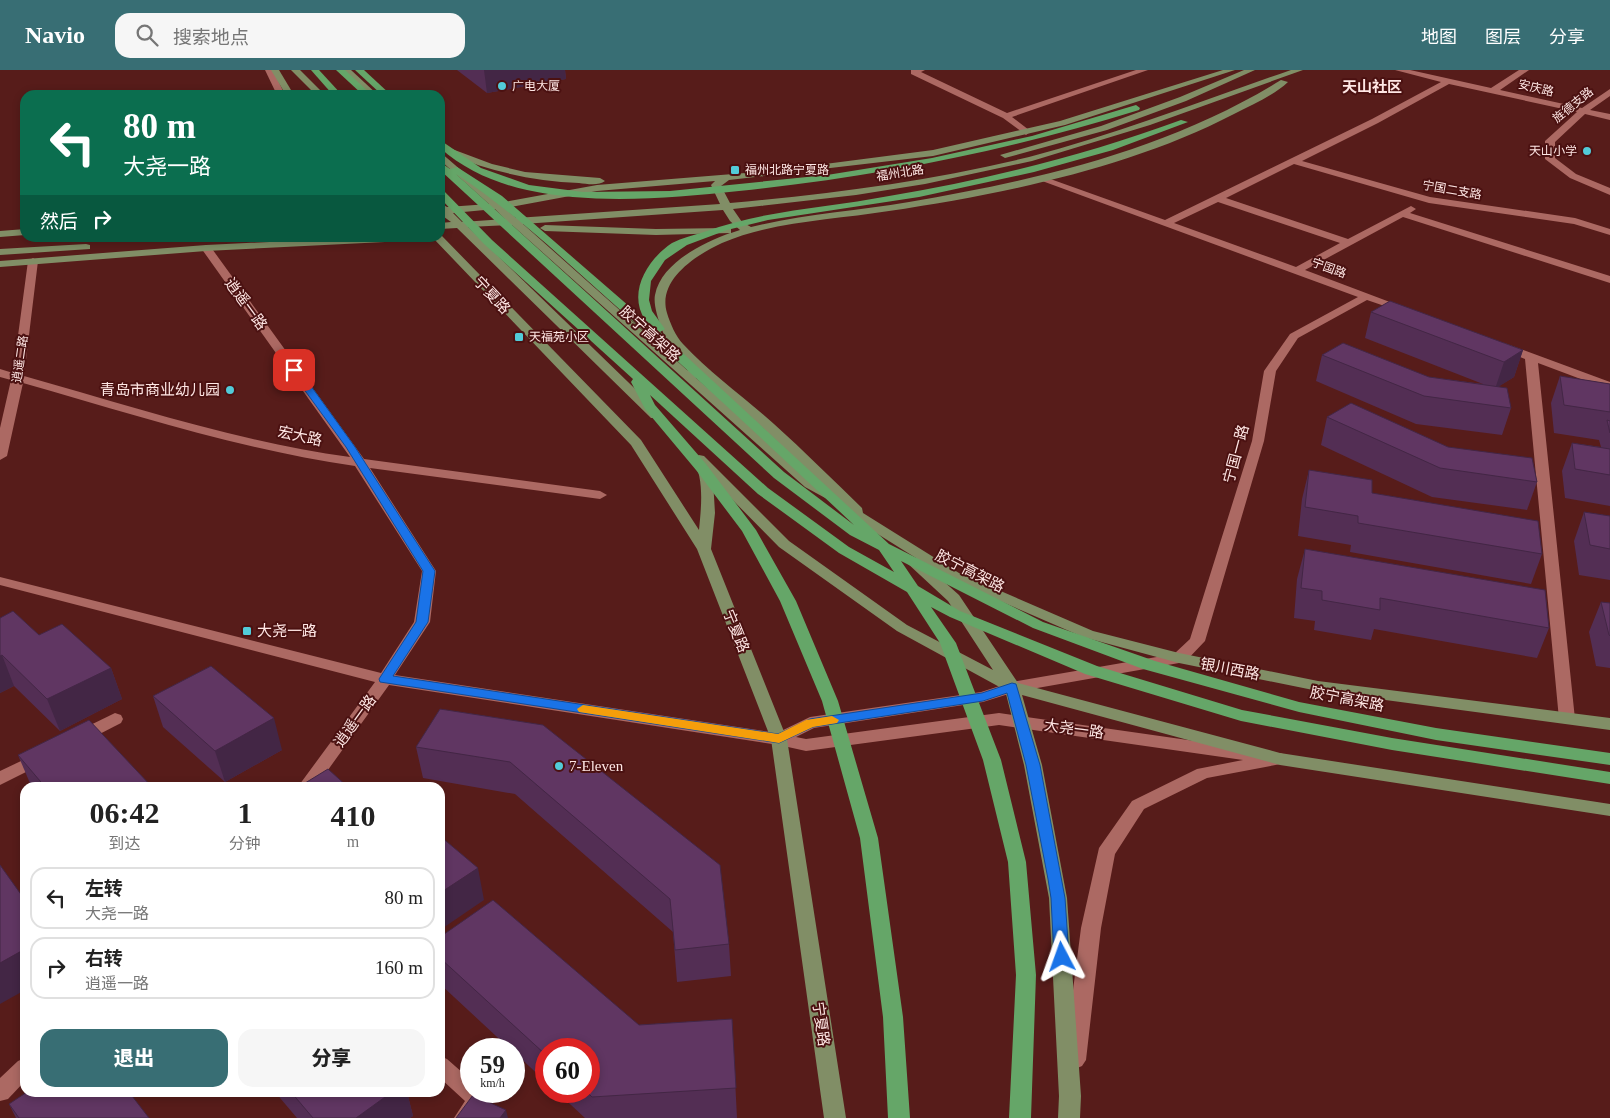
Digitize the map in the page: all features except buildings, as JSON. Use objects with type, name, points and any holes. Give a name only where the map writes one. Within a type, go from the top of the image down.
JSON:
[{"type":"highway","points":[[315,70],[333,90]]},
{"type":"highway","points":[[340,70],[362,90]]},
{"type":"highway","points":[[359,70],[381,90]]},
{"type":"highway","points":[[445,147],[476,170],[505,182],[560,192],[632,195],[686,193],[787,184],[915,165],[1068,130],[1136,108]]},
{"type":"highway","points":[[686,368],[646,312],[643,286],[651,267],[678,245],[722,227],[774,216],[950,189],[1103,152],[1187,121]]},
{"type":"highway","points":[[445,163],[500,198],[880,542],[948,643],[992,760],[1017,862],[1026,975],[1020,1118]]},
{"type":"highway","name":"胶宁高架路","points":[[445,170],[779,475],[855,532],[1029,621],[1149,665],[1299,707],[1436,734],[1610,759]]},
{"type":"highway","points":[[445,197],[488,242],[763,491],[844,550],[964,618],[1091,670],[1241,714],[1392,744],[1610,778]]},
{"type":"highway","points":[[633,374],[649,406],[701,467],[749,530],[788,601],[830,701],[869,838],[894,1017],[899,1118]]},
{"type":"main road","points":[[275,70],[287,90]]},
{"type":"main road","points":[[295,70],[316,90]]},
{"type":"main road","points":[[346,70],[368,90]]},
{"type":"main road","points":[[1136,108],[1232,70]]},
{"type":"main road","points":[[751,230],[744,229],[734,221],[716,185],[727,179],[752,175],[933,153],[1026,132],[1232,70]]},
{"type":"main road","name":"福州北路","points":[[445,211],[481,214],[748,196],[909,176],[1057,142],[1149,112],[1250,70]]},
{"type":"main road","points":[[734,395],[686,368],[676,344],[662,319],[659,296],[673,272],[707,245],[751,230],[791,222],[904,206],[1039,178],[1102,161],[1188,132],[1233,113],[1278,86],[1300,70]]},
{"type":"main road","name":"福州北路","points":[[445,226],[756,205],[914,184],[1043,157],[1122,134],[1300,70]]},
{"type":"main road","points":[[1205,114],[1278,86]]},
{"type":"main road","points":[[445,149],[480,165],[547,179],[664,181]]},
{"type":"main road","points":[[445,159],[518,227],[686,368],[810,484],[876,529]]},
{"type":"main road","points":[[445,211],[497,206],[597,188],[752,175]]},
{"type":"main road","name":"宁夏路","points":[[445,214],[468,233],[581,341],[784,544],[902,628],[1012,687]]},
{"type":"main road","points":[[445,235],[518,227],[656,232],[751,230]]},
{"type":"main road","points":[[0,234],[20,232]]},
{"type":"main road","points":[[0,243],[20,242]]},
{"type":"main road","points":[[0,252],[181,242]]},
{"type":"main road","points":[[0,264],[206,248],[325,242]]},
{"type":"main road","name":"宁夏路","points":[[445,242],[636,443],[704,549],[779,739],[835,1118]]},
{"type":"main road","points":[[676,344],[734,395],[876,529],[954,598],[1012,687],[1033,765],[1058,898],[1070,1096],[1069,1118]]},
{"type":"main road","points":[[704,465],[708,513],[704,549]]},
{"type":"main road","name":"银川西路","points":[[876,529],[954,576],[1088,634],[1179,658],[1318,686],[1610,724]]},
{"type":"main road","points":[[1012,687],[1280,759],[1610,810]]},
{"type":"street","points":[[269,70],[279,90]]},
{"type":"street","points":[[921,70],[914,72],[1006,116],[1026,132]]},
{"type":"street","points":[[1006,116],[1144,70]]},
{"type":"street","name":"安庆路","points":[[1399,70],[1610,117]]},
{"type":"street","points":[[1492,91],[1525,70]]},
{"type":"street","points":[[1165,224],[1448,81]]},
{"type":"street","name":"旌德支路","points":[[1610,92],[1583,111],[1550,140],[1550,159],[1573,176],[1610,192]]},
{"type":"street","name":"宁国二支路","points":[[1293,161],[1429,200],[1575,221],[1610,232]]},
{"type":"street","name":"宁国路","points":[[1039,178],[1412,313]]},
{"type":"street","points":[[1217,198],[1349,242]]},
{"type":"street","points":[[1296,271],[1429,200]]},
{"type":"street","points":[[1402,214],[1610,280]]},
{"type":"street","name":"逍遥一路","points":[[206,248],[361,464],[429,571],[422,622],[385,679],[309,782]]},
{"type":"street","name":"逍遥二路","points":[[0,456],[18,378],[33,261]]},
{"type":"street","name":"宁国一路","points":[[1179,658],[1197,641],[1258,441],[1270,371],[1294,336],[1367,296]]},
{"type":"street","points":[[1495,344],[1610,386]]},
{"type":"street","points":[[1531,357],[1567,719]]},
{"type":"street","name":"宏大路","points":[[0,373],[200,430],[305,455],[600,495]]},
{"type":"street","name":"大尧一路","points":[[0,581],[385,679],[779,739],[806,745],[999,719],[1280,759]]},
{"type":"street","points":[[779,739],[810,723],[983,697],[1012,687],[1179,658]]},
{"type":"street","points":[[0,778],[114,719]]},
{"type":"street","points":[[1070,1096],[1091,928],[1106,853],[1138,805],[1203,773],[1280,759]]},
{"type":"street","points":[[445,1069],[479,1100],[465,1118]]},
{"type":"street","points":[[0,1092],[20,1072]]},
{"type":"slow traffic","points":[[583,709],[779,739],[810,723],[832,720]]},
{"type":"place","name":"广电大厦","points":[[502,86]]},
{"type":"place","name":"天山小学","points":[[1587,151]]},
{"type":"place","name":"福州北路宁夏路","points":[[735,170]]},
{"type":"place","name":"天福苑小区","points":[[519,337]]},
{"type":"place","name":"青岛市商业幼儿园","points":[[230,390]]},
{"type":"place","name":"大尧一路","points":[[247,631]]},
{"type":"place","name":"7-Eleven","points":[[559,766]]},
{"type":"district","name":"天山社区","points":[[1372,87]]},
{"type":"route","points":[[294,370],[350,447],[429,571],[422,622],[385,679],[779,739],[810,723],[983,697],[1012,687],[1033,765],[1055,879],[1062,957]]}]
